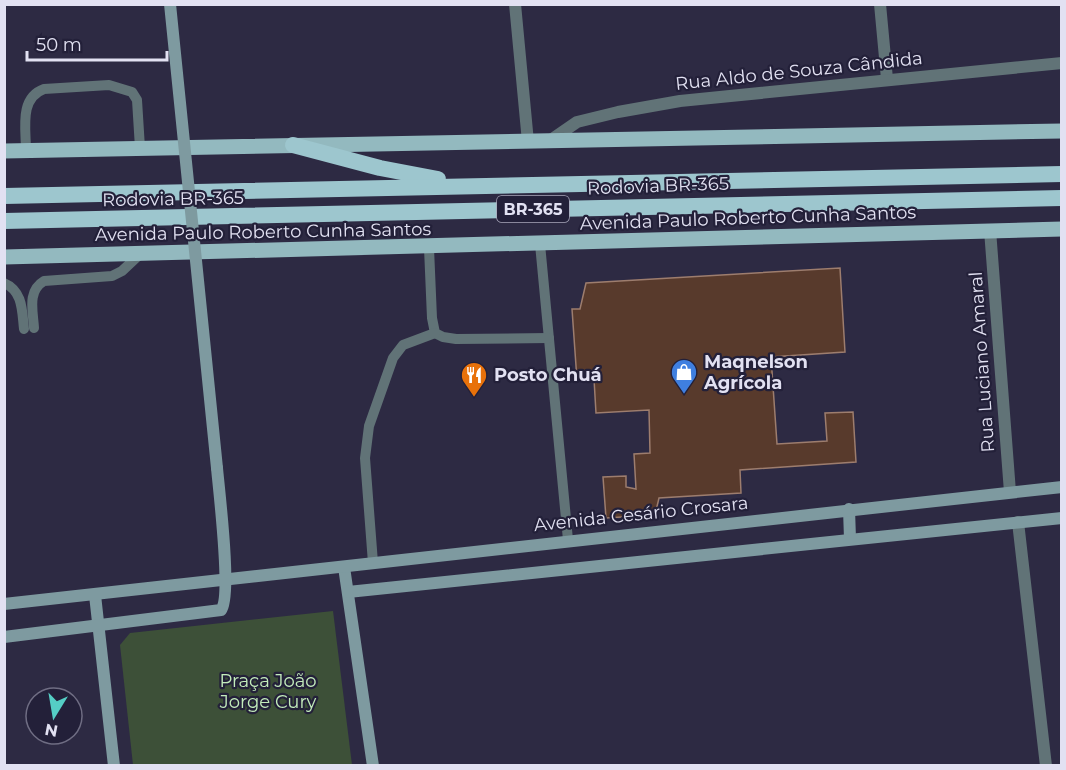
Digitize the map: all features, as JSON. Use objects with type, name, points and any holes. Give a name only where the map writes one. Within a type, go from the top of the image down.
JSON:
[{"type":"highway","points":[[293,145],[390,171],[483,186]]},
{"type":"highway","name":"Rodovia BR-365","points":[[4,196],[1062,174]]},
{"type":"highway","name":"Rodovia BR-365","points":[[4,221],[1062,198]]},
{"type":"main road","points":[[4,637],[216,612],[224,606],[226,581],[217,468],[170,4]]},
{"type":"main road","points":[[4,151],[1062,131]]},
{"type":"main road","name":"Avenida Paulo Roberto Cunha Santos","points":[[4,257],[429,248],[1062,229]]},
{"type":"main road","name":"Avenida Cesário Crosara","points":[[4,604],[1062,487]]},
{"type":"main road","points":[[849,509],[850,540]]},
{"type":"main road","points":[[348,592],[1062,518]]},
{"type":"main road","points":[[344,567],[373,765]]},
{"type":"main road","points":[[95,595],[114,765]]},
{"type":"street","points":[[515,4],[528,142]]},
{"type":"street","points":[[880,4],[887,79]]},
{"type":"street","name":"Rua Aldo de Souza Cândida","points":[[547,142],[577,122],[680,101],[1062,63]]},
{"type":"street","name":"Rua Luciano Amaral","points":[[990,230],[1010,492]]},
{"type":"street","points":[[1018,522],[1046,765]]},
{"type":"lane","points":[[26,151],[26,106],[36,92],[44,89],[109,85],[132,92],[137,100],[140,148]]},
{"type":"lane","points":[[540,244],[568,540]]},
{"type":"lane","points":[[429,248],[432,318],[435,333],[442,338],[456,339],[549,338]]},
{"type":"lane","points":[[4,283],[13,286],[19,295],[29,329],[32,298],[37,285],[44,281],[112,276],[122,271],[139,255]]},
{"type":"lane","points":[[373,563],[365,458],[369,426],[393,358],[403,345],[435,333]]},
{"type":"lane","points":[[4,597],[22,602]]},
{"type":"green space","name":"Praça João Jorge Cury","points":[[333,611],[352,765],[133,765],[120,645],[130,633]]},
{"type":"building","name":"Maqnelson Agrícola","points":[[840,268],[845,352],[771,357],[777,444],[827,441],[825,413],[853,412],[856,462],[740,470],[741,493],[659,498],[655,515],[606,518],[603,477],[626,476],[626,487],[636,489],[634,454],[650,453],[649,410],[596,413],[594,379],[577,380],[572,309],[580,309],[586,283]]},
{"type":"place","name":"Maqnelson Agrícola","points":[[684,395]]},
{"type":"place","name":"Posto Chuá","points":[[474,398]]}]
